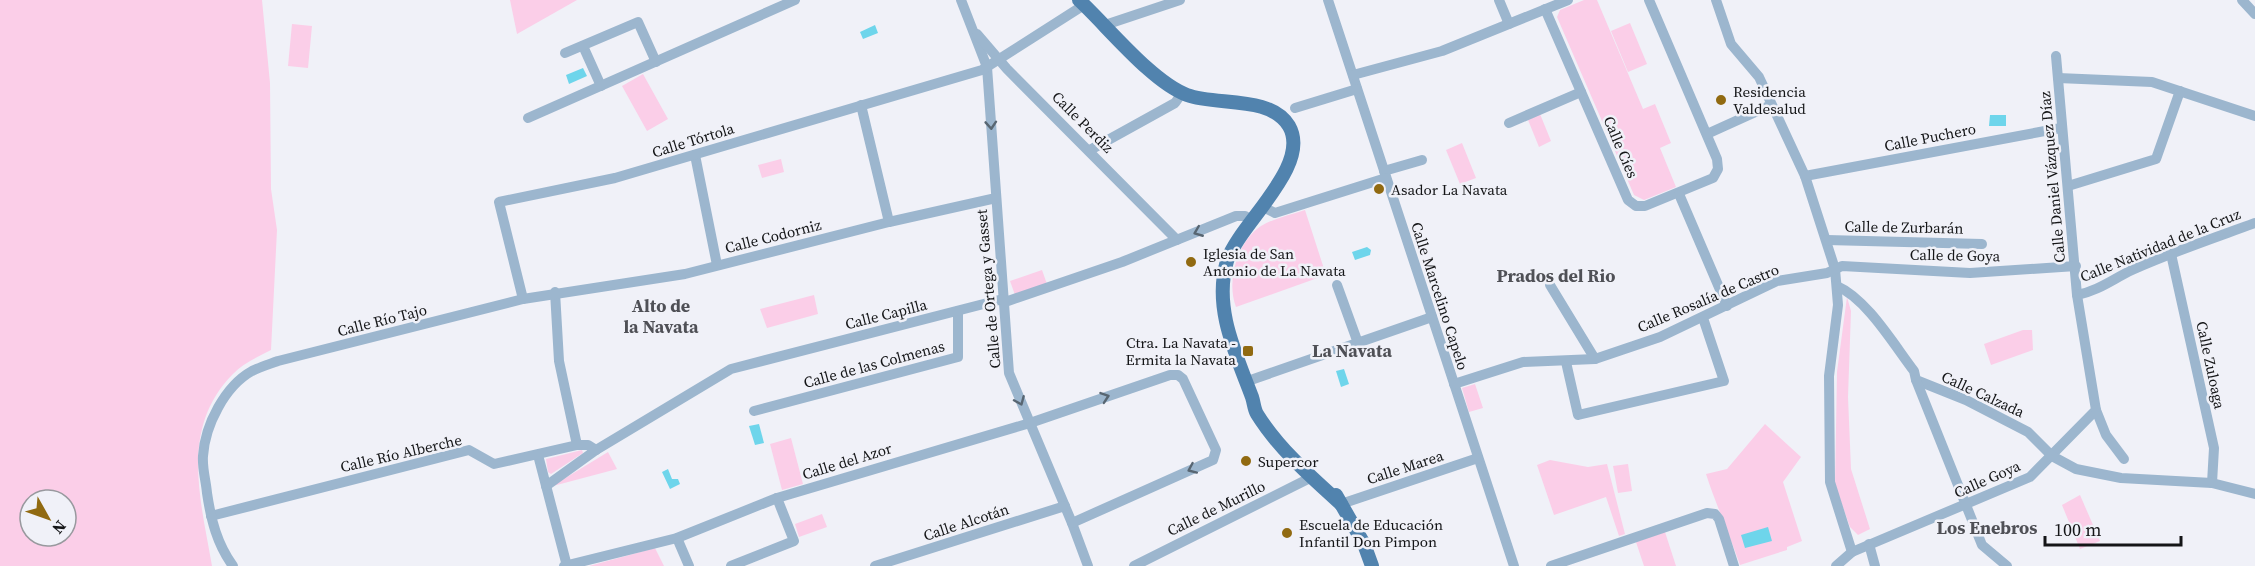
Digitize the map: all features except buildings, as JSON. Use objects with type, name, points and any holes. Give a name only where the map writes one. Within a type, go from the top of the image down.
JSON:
[{"type":"main road","points":[[1081,3],[1160,79],[1182,93],[1211,101],[1266,109],[1285,122],[1293,138],[1292,158],[1227,261],[1223,281],[1226,323],[1254,405],[1271,434],[1341,504]]},
{"type":"main road","points":[[1254,405],[1332,488],[1372,566]]},
{"type":"main road","points":[[1285,437],[1291,448],[1313,471],[1312,477]]},
{"type":"main road","points":[[1312,477],[1332,488]]},
{"type":"street","points":[[528,118],[795,0]]},
{"type":"street","name":"Calle Perdiz","points":[[961,0],[987,67]]},
{"type":"street","points":[[1105,25],[1180,0]]},
{"type":"street","name":"Calle Marcelino Capelo","points":[[1328,0],[1514,566]]},
{"type":"street","points":[[1499,0],[1509,24]]},
{"type":"street","points":[[1353,75],[1442,51],[1568,0]]},
{"type":"street","name":"Calle Cíes","points":[[1545,9],[1628,200],[1636,206],[1645,206],[1679,194],[1713,178],[1718,169],[1717,159],[1707,134],[1649,0]]},
{"type":"street","points":[[1716,0],[1731,44],[1759,77],[1805,176],[1835,269],[1838,305],[1828,376],[1830,482],[1852,552]]},
{"type":"street","points":[[2242,0],[2255,14]]},
{"type":"street","name":"Calle Tórtola","points":[[523,299],[499,202],[615,178],[987,67],[1081,3]]},
{"type":"street","points":[[565,53],[638,22],[656,62]]},
{"type":"street","name":"Calle Perdiz","points":[[969,24],[999,59],[1177,240]]},
{"type":"street","points":[[582,46],[601,86]]},
{"type":"street","name":"Calle Daniel Vázquez Díaz","points":[[2056,56],[2077,295]]},
{"type":"street","name":"Calle de Ortega y Gasset","points":[[987,67],[1009,373],[1088,566]]},
{"type":"street","points":[[2058,78],[2152,82],[2255,116]]},
{"type":"street","points":[[1295,108],[1357,89]]},
{"type":"street","points":[[2068,186],[2156,159],[2180,91]]},
{"type":"street","points":[[1509,123],[1581,92]]},
{"type":"street","points":[[1090,150],[1175,103],[1182,93]]},
{"type":"street","points":[[861,105],[889,222]]},
{"type":"street","points":[[1707,134],[1771,105]]},
{"type":"street","name":"Calle Puchero","points":[[1805,176],[2061,128]]},
{"type":"street","points":[[695,155],[717,265]]},
{"type":"street","points":[[1262,206],[1275,213],[1422,160]]},
{"type":"street","points":[[1679,194],[1727,306]]},
{"type":"street","name":"Calle Codorniz","points":[[555,292],[685,273],[996,198]]},
{"type":"street","name":"Calle Capilla","points":[[546,486],[596,450],[731,369],[1003,299],[1008,301],[1177,240],[1236,216],[1245,216],[1251,220]]},
{"type":"street","name":"Calle Natividad de la Cruz","points":[[2077,295],[2091,292],[2131,270],[2255,223]]},
{"type":"street","name":"Calle de Zurbarán","points":[[1827,240],[1982,244]]},
{"type":"street","name":"Calle Zuloaga","points":[[2171,254],[2214,448],[2212,483]]},
{"type":"street","name":"Calle de Goya","points":[[1835,269],[1842,266],[1970,273],[2076,266]]},
{"type":"street","name":"Calle Rosalía de Castro","points":[[1454,384],[1523,362],[1595,359],[1660,337],[1777,281],[1835,269]]},
{"type":"street","points":[[1337,285],[1358,343]]},
{"type":"street","points":[[1550,285],[1595,359]]},
{"type":"street","points":[[1837,286],[1850,292],[1867,310],[1914,371],[1982,545],[2007,566]]},
{"type":"street","points":[[555,292],[559,361],[577,446]]},
{"type":"street","name":"Calle Río Tajo","points":[[233,566],[219,542],[211,516],[202,457],[211,422],[226,396],[240,379],[253,370],[278,361],[555,292]]},
{"type":"street","points":[[2077,295],[2096,410],[2106,435],[2124,459]]},
{"type":"street","name":"Calle de las Colmenas","points":[[754,411],[958,357],[958,311]]},
{"type":"street","points":[[1245,382],[1432,317]]},
{"type":"street","points":[[1566,362],[1578,415],[1724,381],[1703,318]]},
{"type":"street","name":"Calle del Azor","points":[[566,566],[677,538],[777,498],[1030,423],[1170,375],[1178,375],[1183,379],[1216,450],[1213,460],[1072,523]]},
{"type":"street","name":"Calle Calzada","points":[[1916,380],[1966,400],[2028,432],[2052,456],[2076,469],[2121,478],[2212,483],[2255,494]]},
{"type":"street","name":"Calle Goya","points":[[1836,566],[1852,552],[1869,544],[1965,506],[2030,477],[2096,410]]},
{"type":"street","name":"Calle Río Alberche","points":[[211,516],[469,450],[494,464],[577,446],[588,445],[596,450]]},
{"type":"street","points":[[538,455],[566,566]]},
{"type":"street","name":"Calle Marea","points":[[1341,504],[1478,458]]},
{"type":"street","name":"Calle de Murillo","points":[[1134,566],[1312,477]]},
{"type":"street","points":[[731,566],[794,541],[777,498]]},
{"type":"street","name":"Calle Alcotán","points":[[875,566],[1065,506]]},
{"type":"street","points":[[1551,566],[1707,513],[1715,514],[1719,519],[1734,566]]},
{"type":"street","points":[[677,538],[689,566]]},
{"type":"street","points":[[1869,544],[1875,566]]},
{"type":"shaded area","points":[[0,0],[262,0],[270,83],[271,189],[277,230],[271,350],[246,363],[233,374],[216,395],[205,418],[198,466],[203,516],[212,566],[0,566]]},
{"type":"shaded area","points":[[510,0],[577,0],[517,34]]},
{"type":"shaded area","points":[[1584,0],[1597,0],[1643,109],[1655,104],[1671,143],[1660,148],[1676,187],[1644,200],[1634,195],[1557,17],[1560,10]]},
{"type":"shaded area","points":[[1630,23],[1647,64],[1628,72],[1611,31]]},
{"type":"shaded area","points":[[292,24],[312,26],[308,68],[288,66]]},
{"type":"shaded area","points":[[643,74],[668,119],[647,131],[622,86]]},
{"type":"shaded area","points":[[1540,114],[1551,141],[1539,147],[1528,120]]},
{"type":"shaded area","points":[[1462,143],[1476,178],[1460,184],[1446,150]]},
{"type":"shaded area","points":[[781,159],[784,172],[762,178],[758,165]]},
{"type":"shaded area","points":[[1305,210],[1326,275],[1236,307],[1232,286],[1233,274],[1246,242],[1266,223]]},
{"type":"shaded area","points":[[1042,270],[1047,284],[1015,295],[1010,281]]},
{"type":"shaded area","points":[[814,295],[818,314],[767,328],[760,309]]},
{"type":"shaded area","points":[[1847,297],[1851,311],[1848,397],[1851,469],[1870,529],[1858,535],[1850,527],[1835,485],[1837,372]]},
{"type":"shaded area","points":[[2023,330],[2032,330],[2033,350],[1991,365],[1984,344]]},
{"type":"shaded area","points":[[1475,384],[1483,408],[1469,412],[1462,388]]},
{"type":"shaded area","points":[[1765,424],[1801,457],[1783,482],[1802,541],[1787,547],[1787,550],[1740,565],[1706,474],[1727,469]]},
{"type":"shaded area","points":[[791,438],[803,484],[782,490],[770,444]]},
{"type":"shaded area","points":[[582,450],[583,453],[551,474],[548,472],[546,459]]},
{"type":"shaded area","points":[[608,452],[617,469],[553,486],[554,485]]},
{"type":"shaded area","points":[[1550,460],[1588,467],[1607,464],[1625,534],[1619,536],[1606,497],[1554,515],[1537,465]]},
{"type":"shaded area","points":[[1628,464],[1632,491],[1618,493],[1613,466]]},
{"type":"shaded area","points":[[2080,495],[2100,541],[2080,549],[2062,505]]},
{"type":"shaded area","points":[[822,514],[827,527],[799,537],[795,524]]},
{"type":"shaded area","points":[[1665,532],[1676,566],[1644,566],[1636,542]]},
{"type":"shaded area","points":[[655,548],[664,566],[589,566]]},
{"type":"water","points":[[875,25],[878,33],[863,39],[860,32]]},
{"type":"water","points":[[583,68],[587,76],[569,84],[566,75]]},
{"type":"water","points":[[1990,115],[2006,115],[2006,126],[1989,126]]},
{"type":"water","points":[[1367,247],[1371,250],[1370,255],[1355,260],[1352,252]]},
{"type":"water","points":[[1344,369],[1349,384],[1341,387],[1336,371]]},
{"type":"water","points":[[759,424],[764,443],[755,445],[749,426]]},
{"type":"water","points":[[668,469],[672,479],[678,479],[680,484],[670,489],[662,472]]},
{"type":"water","points":[[1768,527],[1772,541],[1745,548],[1741,535]]},
{"type":"place","name":"Residencia Valdesalud","points":[[1721,100]]},
{"type":"place","name":"Asador La Navata","points":[[1379,189]]},
{"type":"place","name":"Iglesia de San Antonio de La Navata","points":[[1191,262]]},
{"type":"place","name":"Ctra. La Navata - Ermita la Navata","points":[[1248,351]]},
{"type":"place","name":"Supercor","points":[[1246,461]]},
{"type":"place","name":"Escuela de Educación Infantil Don Pimpon","points":[[1287,533]]},
{"type":"district","name":"Prados del Rio","points":[[1556,275]]},
{"type":"district","name":"Alto de la Navata","points":[[661,315]]},
{"type":"district","name":"La Navata","points":[[1352,350]]},
{"type":"district","name":"Los Enebros","points":[[1987,527]]}]
